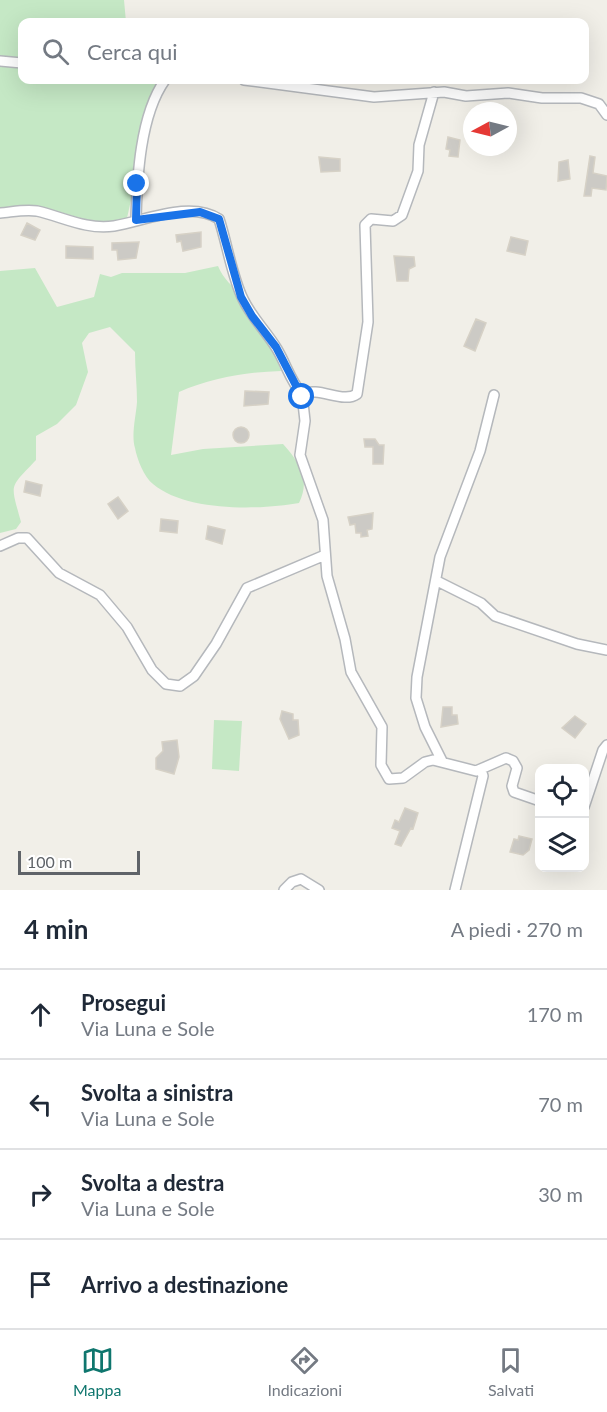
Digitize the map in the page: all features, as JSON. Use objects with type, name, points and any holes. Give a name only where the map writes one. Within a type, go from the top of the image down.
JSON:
[{"type":"street","points":[[0,61],[18,63]]},
{"type":"street","points":[[136,220],[137,184],[143,143],[156,96],[163,84]]},
{"type":"street","points":[[275,84],[374,97],[434,92],[466,96],[508,93],[542,98],[590,99],[599,104],[607,115]]},
{"type":"street","points":[[302,394],[311,390],[348,397],[357,394],[368,322],[365,225],[371,219],[393,221],[399,218],[418,171],[419,145],[434,92]]},
{"type":"street","points":[[0,213],[38,212],[92,226],[114,226],[136,220],[200,212],[219,219],[241,297],[252,316],[276,347],[292,375],[294,385],[302,394],[305,421],[300,455],[322,520],[327,576],[345,639],[351,672],[382,727],[384,740],[380,758],[385,774],[389,779],[403,778],[425,762],[442,761],[454,766],[481,770],[501,758],[510,759],[517,768],[512,786],[514,792],[535,799]]},
{"type":"street","points":[[442,761],[425,727],[416,699],[417,677],[440,557],[480,451],[494,395]]},
{"type":"street","points":[[0,546],[18,538],[27,538],[59,573],[100,595],[127,627],[152,670],[166,684],[180,686],[194,676],[216,644],[247,588],[325,555]]},
{"type":"street","points":[[437,580],[482,603],[495,616],[577,644],[607,650]]},
{"type":"street","points":[[589,794],[603,750],[607,745]]},
{"type":"street","points":[[455,890],[483,776],[481,770]]},
{"type":"street","points":[[284,890],[292,882],[302,879],[319,890]]},
{"type":"green space","points":[[0,0],[124,0],[126,18],[18,18],[18,60],[0,58]]},
{"type":"green space","points":[[0,66],[18,68],[18,84],[157,84],[127,218],[104,222],[38,207],[0,208]]},
{"type":"green space","points":[[218,266],[254,313],[281,371],[229,377],[179,392],[171,455],[203,449],[283,444],[294,457],[301,471],[304,486],[299,503],[264,507],[224,507],[184,500],[153,484],[141,468],[134,443],[137,402],[135,352],[110,327],[89,333],[82,343],[88,372],[76,405],[57,424],[36,436],[36,460],[14,487],[21,522],[16,529],[0,533],[0,271],[35,268],[57,307],[94,297],[100,274],[111,277],[122,273],[185,273]]},
{"type":"green space","points":[[214,720],[242,721],[239,771],[212,769]]},
{"type":"building","points":[[448,137],[460,140],[458,157],[449,156],[450,150],[446,149]]},
{"type":"building","points":[[590,156],[595,157],[593,173],[607,176],[606,190],[592,188],[591,196],[584,196]]},
{"type":"building","points":[[319,157],[340,159],[340,171],[321,172]]},
{"type":"building","points":[[568,160],[570,179],[558,181],[559,162]]},
{"type":"building","points":[[27,223],[40,230],[35,240],[21,235]]},
{"type":"building","points":[[201,232],[201,247],[183,251],[181,241],[177,242],[176,235]]},
{"type":"building","points":[[511,237],[528,241],[525,255],[507,251]]},
{"type":"building","points":[[139,242],[136,258],[118,260],[117,250],[112,250],[112,243]]},
{"type":"building","points":[[66,246],[93,247],[93,259],[66,258]]},
{"type":"building","points":[[394,256],[414,257],[415,266],[409,269],[408,281],[397,281]]},
{"type":"building","points":[[476,319],[486,323],[475,351],[464,346]]},
{"type":"building","points":[[245,391],[269,392],[268,404],[244,406]]},
{"type":"building","points":[[241,427],[249,435],[241,443],[233,435]]},
{"type":"building","points":[[364,439],[375,439],[379,445],[384,445],[383,464],[373,464],[373,447],[365,447]]},
{"type":"building","points":[[26,481],[42,485],[40,496],[24,492]]},
{"type":"building","points":[[118,497],[128,511],[118,519],[108,504]]},
{"type":"building","points":[[373,513],[372,529],[367,530],[368,536],[361,537],[361,533],[356,533],[355,524],[350,525],[348,517]]},
{"type":"building","points":[[161,519],[178,521],[177,533],[160,531]]},
{"type":"building","points":[[208,526],[225,530],[222,544],[206,539]]},
{"type":"building","points":[[443,707],[452,707],[452,715],[457,715],[458,724],[441,727]]},
{"type":"building","points":[[282,711],[293,714],[293,720],[298,720],[299,735],[289,739],[280,719]]},
{"type":"building","points":[[575,716],[586,724],[575,738],[562,728]]},
{"type":"building","points":[[177,740],[179,757],[174,774],[156,769],[156,758],[163,751],[162,742]]},
{"type":"building","points":[[405,808],[418,813],[413,829],[411,828],[401,846],[395,844],[400,831],[392,828],[395,820],[399,822]]},
{"type":"building","points":[[519,836],[532,839],[529,850],[523,855],[510,852],[514,839],[518,840]]},
{"type":"route","points":[[137,184],[136,220],[177,213],[200,212],[212,214],[219,219],[241,297],[252,316],[276,347],[302,397]]}]
